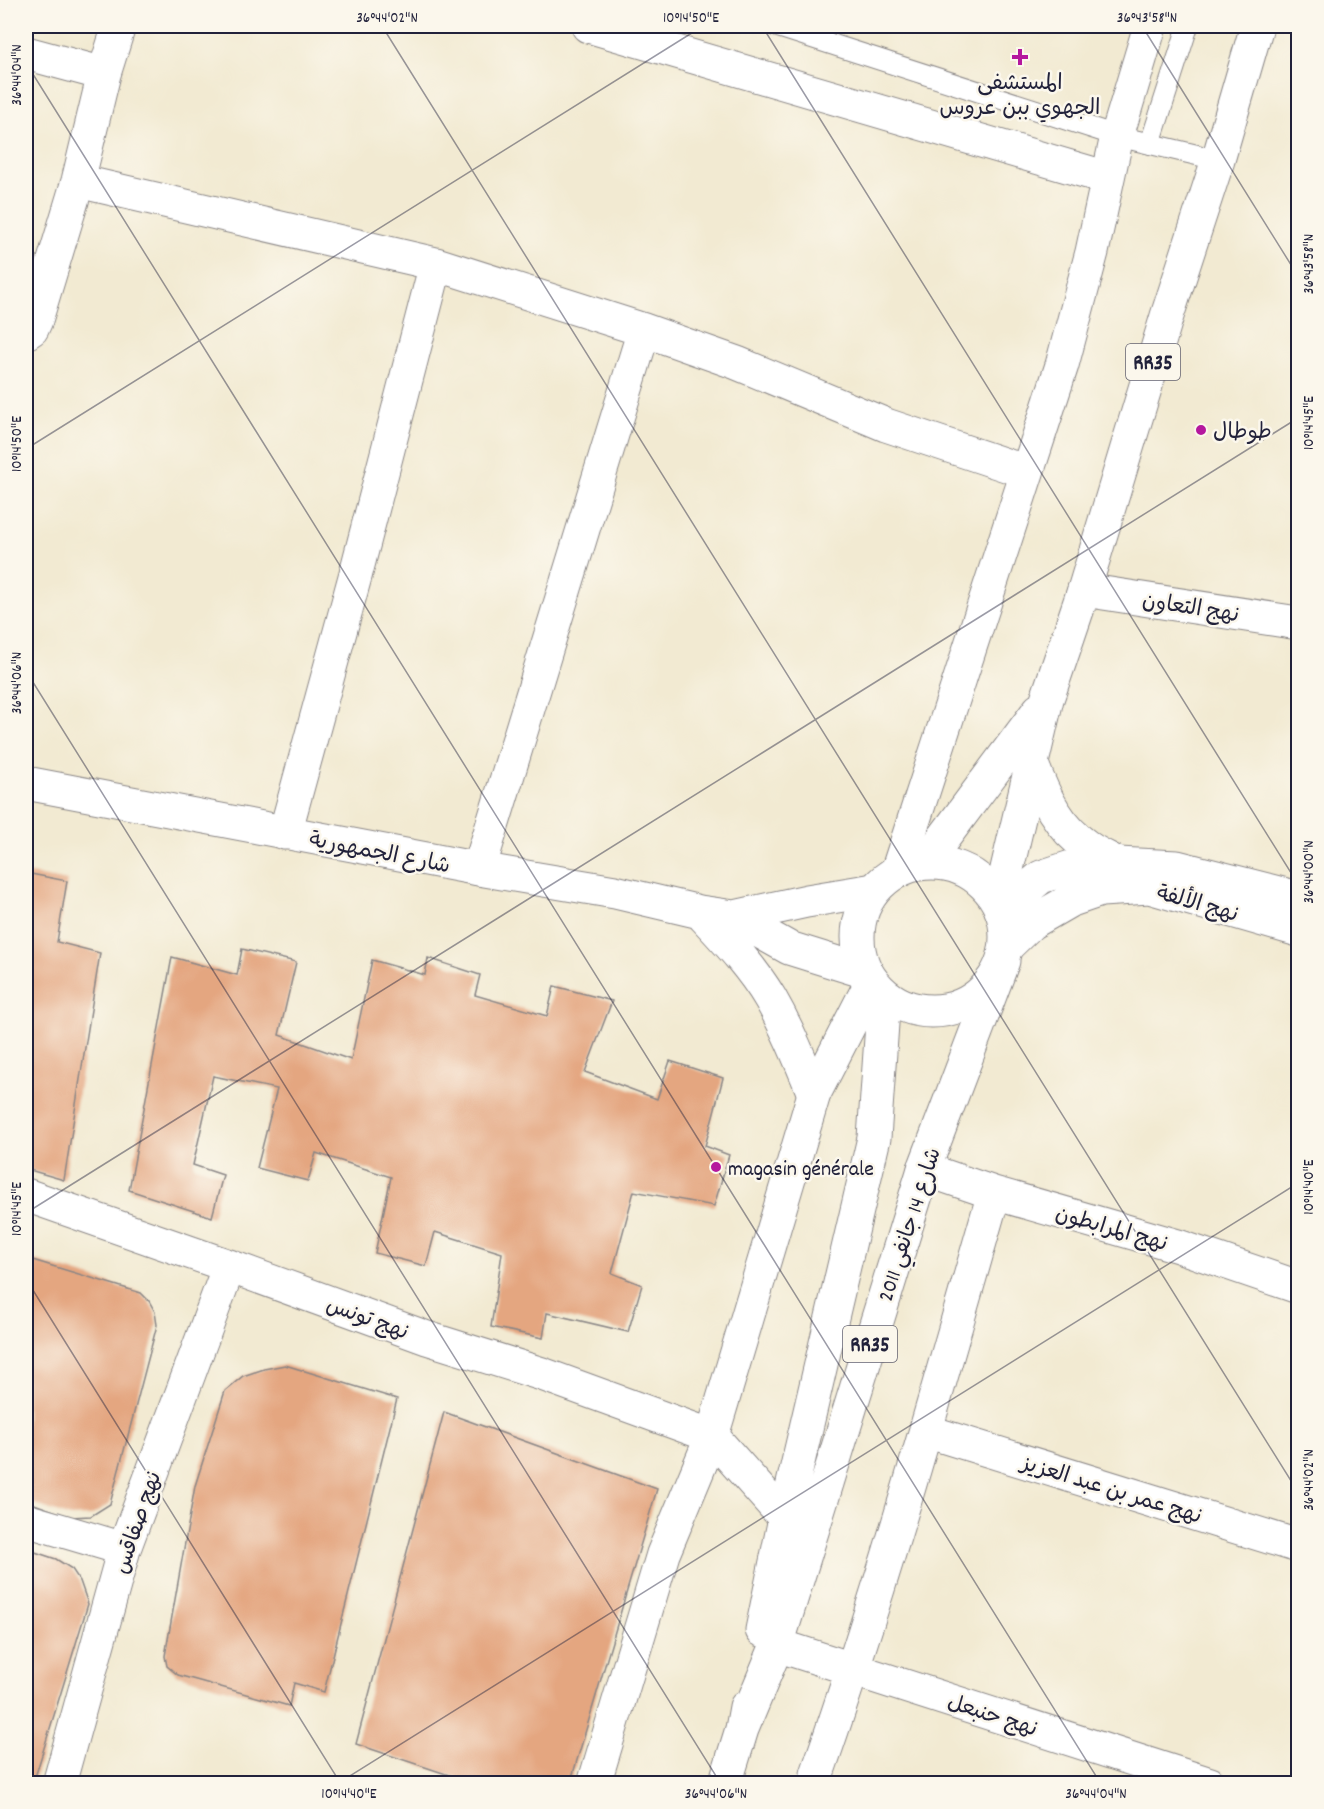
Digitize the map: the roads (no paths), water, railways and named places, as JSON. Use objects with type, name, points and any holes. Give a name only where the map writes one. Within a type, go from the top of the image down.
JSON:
[{"type":"street","points":[[26,333],[32,329],[36,320],[78,181],[104,74],[119,26]]},
{"type":"street","points":[[588,26],[1108,178]]},
{"type":"street","points":[[898,875],[1062,364],[1092,252],[1118,136],[1150,26]]},
{"type":"street","name":"RR35","points":[[1005,954],[1006,935],[1000,907],[1047,699],[1084,590],[1167,316],[1218,160],[1257,26]]},
{"type":"street","points":[[26,53],[104,74]]},
{"type":"street","points":[[78,181],[436,264],[644,330],[737,363],[886,425],[1027,472]]},
{"type":"street","points":[[285,833],[356,573],[436,264]]},
{"type":"street","points":[[479,869],[644,330]]},
{"type":"street","name":"نهج التعاون","points":[[1084,590],[1299,623]]},
{"type":"street","name":"RR35","points":[[874,983],[859,952],[858,930],[863,909],[898,875],[1047,699]]},
{"type":"street","points":[[1032,764],[1044,797],[1063,825],[1088,848],[1118,864]]},
{"type":"street","name":"شارع الجمهورية","points":[[26,783],[479,869],[615,892],[700,912],[734,917]]},
{"type":"street","points":[[734,917],[807,901],[943,863],[960,868],[975,877],[988,889],[1000,907]]},
{"type":"street","name":"نهج الألفة","points":[[1000,907],[1041,877],[1071,867],[1118,864],[1177,867],[1299,898]]},
{"type":"street","name":"نهج الألفة","points":[[1005,954],[1031,923],[1069,901],[1101,890],[1149,887],[1299,930]]},
{"type":"street","points":[[700,912],[737,952],[769,996],[794,1044],[813,1095]]},
{"type":"street","points":[[734,917],[789,948],[874,983],[905,1007],[929,1012],[952,1009],[974,999],[992,982],[1005,954]]},
{"type":"street","name":"شارع 14 جانفي 2011","points":[[725,1784],[742,1729],[777,1645],[924,1169],[1005,954]]},
{"type":"street","points":[[594,1784],[663,1554],[712,1436],[813,1095],[874,983]]},
{"type":"street","name":"شارع 14 جانفي 2011","points":[[742,1729],[785,1518],[874,1138],[874,983]]},
{"type":"street","name":"نهج المرابطون","points":[[924,1169],[994,1193],[1178,1246],[1299,1287]]},
{"type":"street","points":[[817,1784],[817,1774],[854,1670],[926,1431],[994,1193]]},
{"type":"street","name":"نهج تونس","points":[[26,1195],[427,1338],[542,1374],[712,1436]]},
{"type":"street","name":"نهج صفاقس","points":[[59,1784],[124,1549],[229,1266]]},
{"type":"street","name":"نهج عمر بن عبد العزيز","points":[[926,1431],[1299,1546]]},
{"type":"street","points":[[712,1436],[785,1518]]},
{"type":"street","points":[[26,1520],[124,1549]]},
{"type":"street","name":"نهج حنبعل","points":[[777,1645],[1210,1784]]},
{"type":"lane","points":[[775,26],[1118,136],[1218,160]]},
{"type":"lane","points":[[1149,144],[1188,26]]},
{"type":"place","name":"المستشفى الجهوي ببن عروس","points":[[1020,57]]},
{"type":"place","name":"طوطال","points":[[1201,430]]},
{"type":"place","name":"magasin générale","points":[[716,1167]]}]
